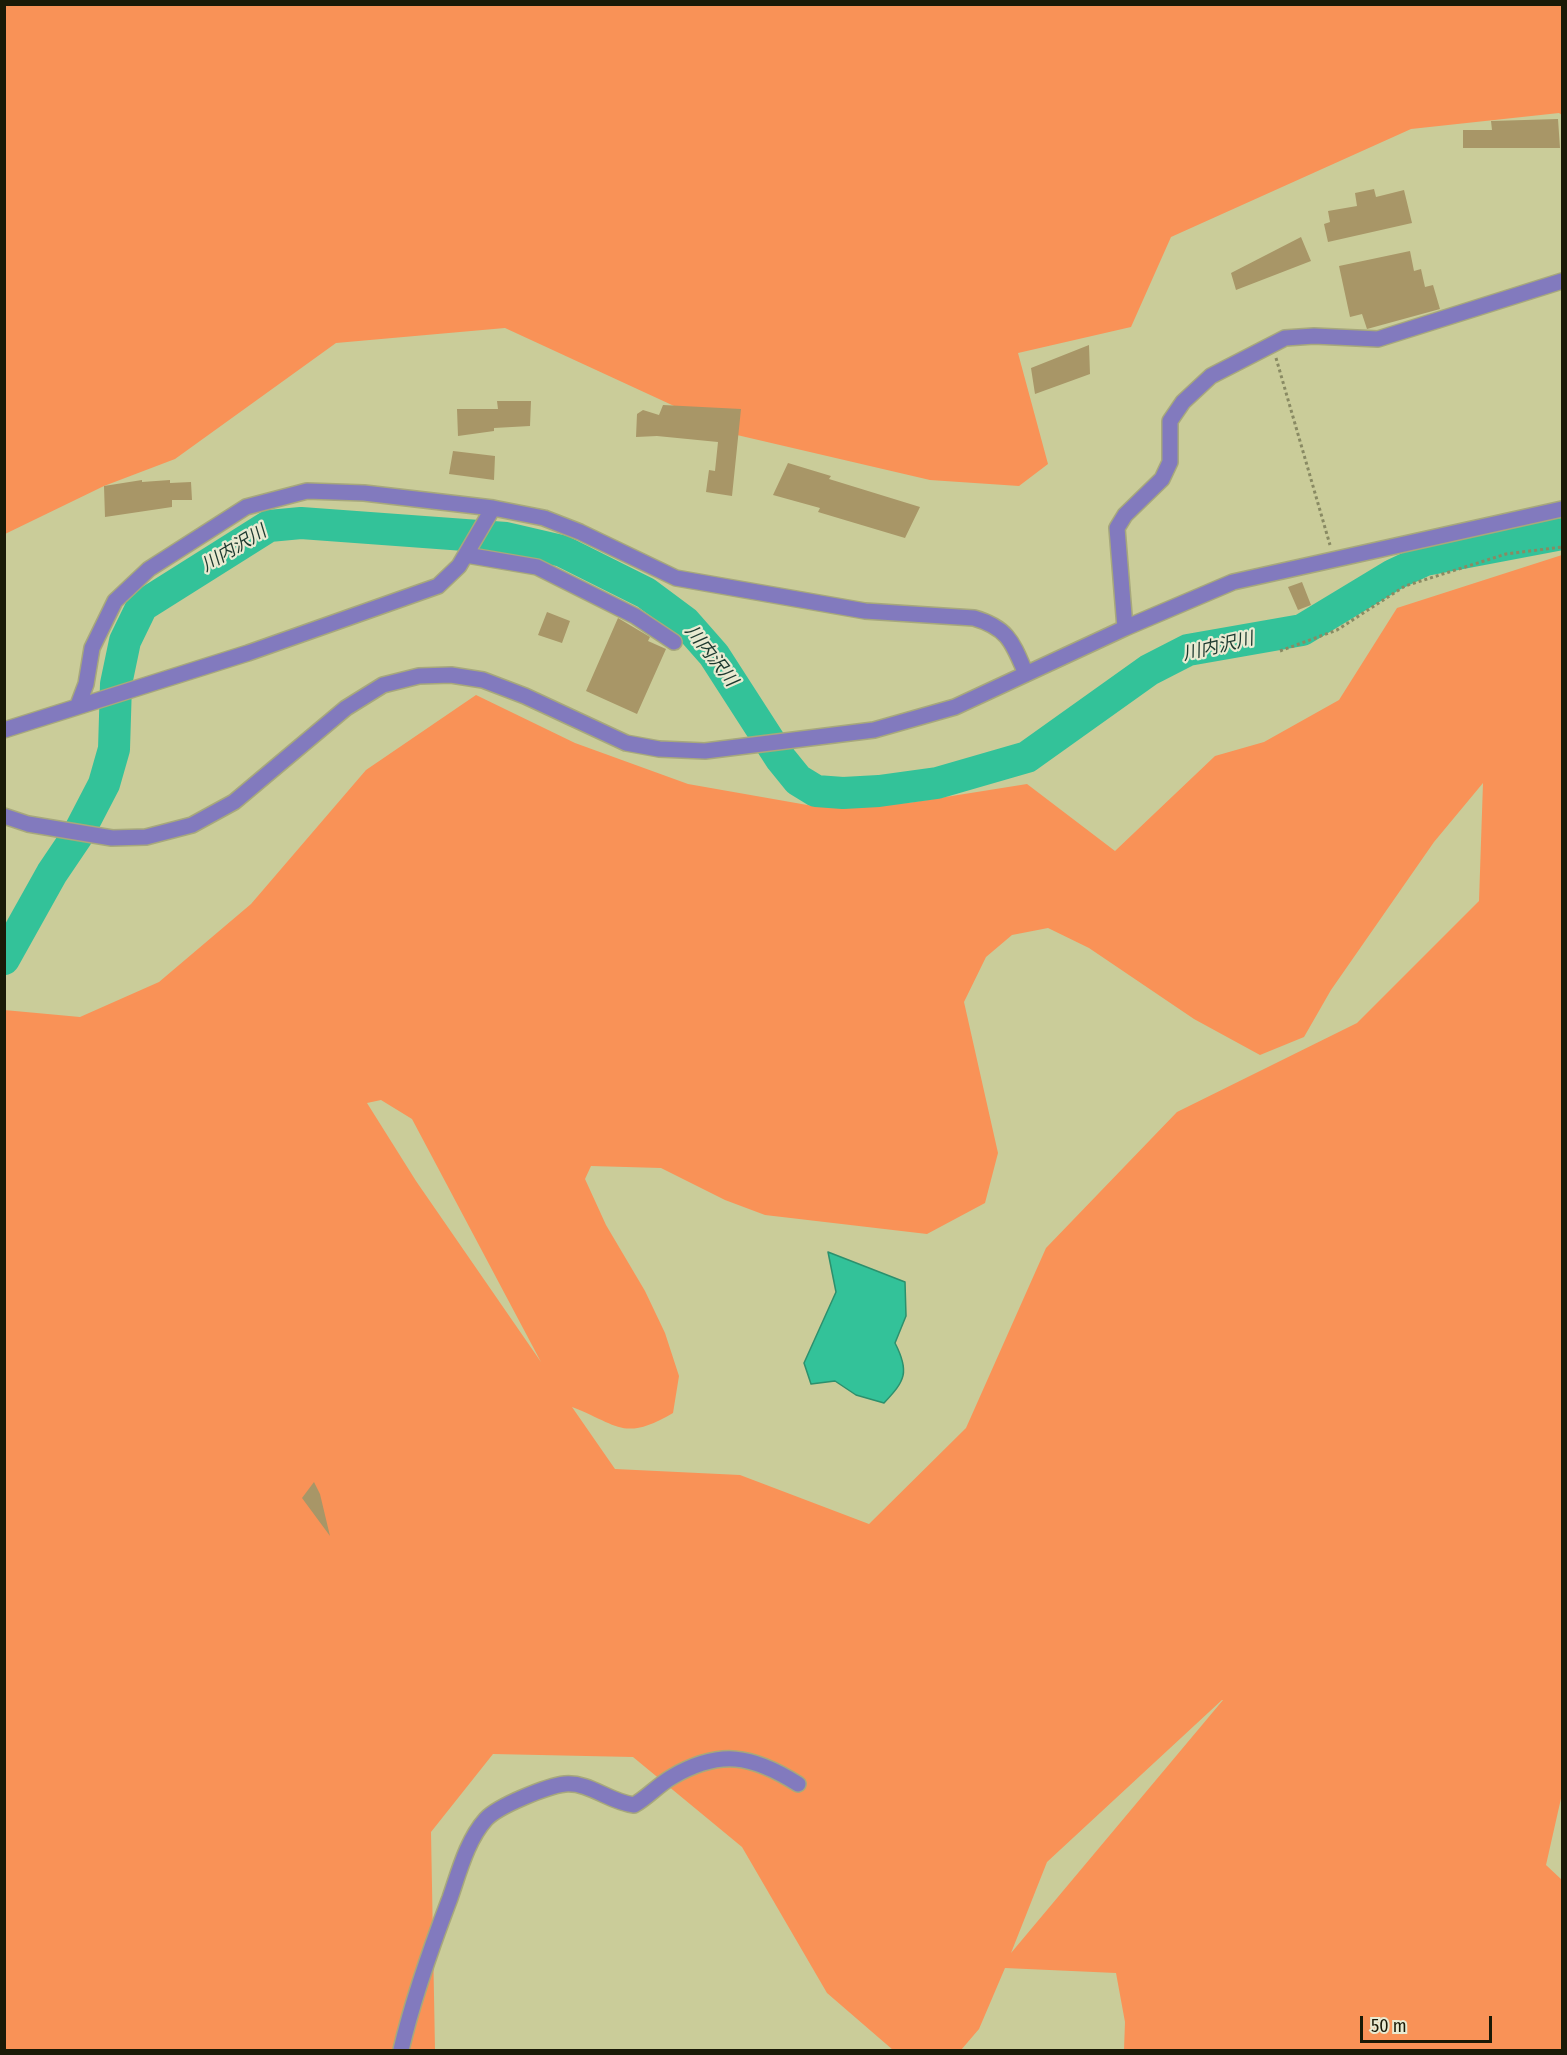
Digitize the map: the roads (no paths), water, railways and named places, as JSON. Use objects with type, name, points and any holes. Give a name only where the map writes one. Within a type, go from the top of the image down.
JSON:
[{"type":"street","points":[[1125,628],[1117,528],[1125,514],[1162,478],[1170,462],[1170,422],[1183,402],[1211,376],[1285,338],[1314,336],[1378,339],[1563,281]]},
{"type":"street","points":[[78,705],[86,684],[92,648],[115,601],[149,569],[246,507],[307,491],[364,493],[489,514],[544,518],[580,532],[676,578],[865,611],[974,618],[990,623],[1006,634],[1026,674]]},
{"type":"street","points":[[4,816],[46,828],[101,836],[146,837],[192,825],[234,802],[346,708],[382,685],[419,676],[451,675],[483,680],[525,696],[626,743],[659,749],[705,751],[873,730],[956,707],[1125,628],[1233,582],[1563,509]]},
{"type":"street","points":[[4,730],[100,698],[136,690],[438,586],[459,566],[489,514]]},
{"type":"street","points":[[467,553],[537,567],[635,616],[674,642]]},
{"type":"street","points":[[400,2050],[419,1985],[464,1858],[474,1835],[486,1818],[506,1805],[562,1784],[577,1784],[619,1803],[634,1804],[670,1778],[703,1763],[731,1757],[754,1761],[798,1784]]},
{"type":"waterway","name":"川内沢川","points":[[4,959],[52,873],[77,836],[104,784],[114,749],[116,684],[125,641],[142,606],[269,526],[301,523],[506,538],[562,551],[646,593],[685,622],[714,655],[781,759],[798,780],[816,791],[843,793],[879,791],[937,783],[1027,757],[1149,670],[1188,650],[1302,630],[1393,575],[1425,560],[1562,534]]}]
